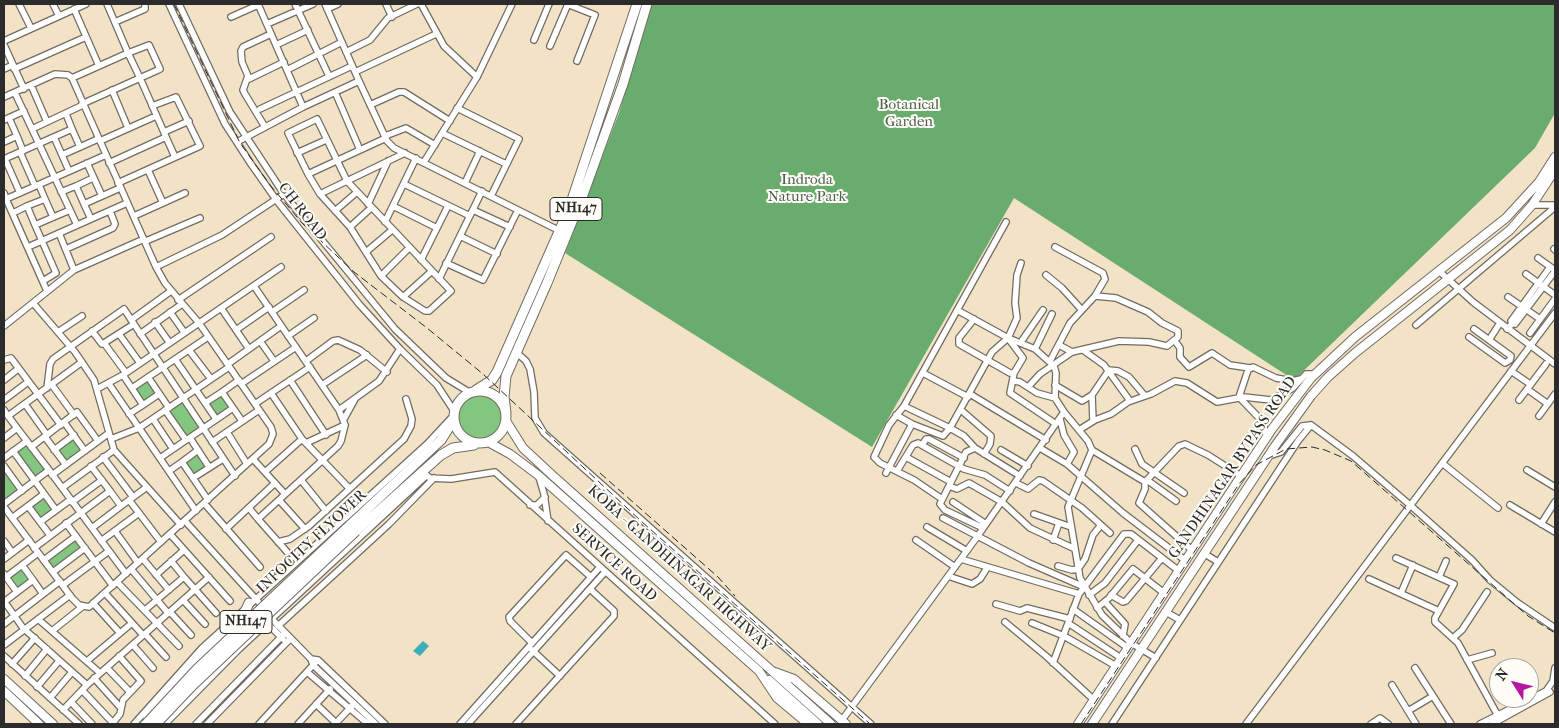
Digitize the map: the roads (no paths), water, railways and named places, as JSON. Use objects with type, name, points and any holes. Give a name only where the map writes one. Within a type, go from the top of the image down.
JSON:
[{"type":"highway","name":"NH147","points":[[454,416],[462,397],[492,380],[497,372],[560,231],[637,4]]},
{"type":"highway","name":"NH147","points":[[506,417],[504,386],[506,376],[584,192],[623,84],[647,4]]},
{"type":"highway","points":[[454,416],[454,427],[467,440],[486,442],[498,436],[506,417],[504,405],[492,393],[472,391]]},
{"type":"highway","name":"INFOCITY FLYOVER","points":[[156,724],[199,679],[441,440],[454,416]]},
{"type":"highway","name":"NH147","points":[[424,473],[453,448],[486,442]]},
{"type":"highway","name":"INFOCITY FLYOVER","points":[[145,724],[204,663],[353,528],[424,473]]},
{"type":"highway","points":[[145,724],[167,692],[244,614],[252,600]]},
{"type":"main road","name":"GANDHINAGAR BYPASS ROAD","points":[[1078,724],[1267,437],[1315,374],[1355,337],[1520,205],[1539,182],[1555,157]]},
{"type":"main road","name":"GANDHINAGAR BYPASS ROAD","points":[[1092,724],[1269,456],[1300,411],[1328,376],[1510,230],[1532,205],[1555,170]]},
{"type":"main road","name":"KOBA - GANDHINAGAR HIGHWAY","points":[[506,417],[523,448],[772,671],[794,679],[844,722]]},
{"type":"main road","name":"KOBA - GANDHINAGAR HIGHWAY","points":[[486,442],[510,454],[538,475],[759,671],[777,698],[808,724]]},
{"type":"main road","points":[[759,671],[818,724]]},
{"type":"main road","points":[[772,671],[831,724]]},
{"type":"main road","points":[[4,679],[52,724]]},
{"type":"main road","points":[[4,691],[39,724]]},
{"type":"street","points":[[19,4],[31,28]]},
{"type":"street","points":[[53,4],[59,16]]},
{"type":"street","points":[[4,41],[86,4]]},
{"type":"street","points":[[107,4],[175,158]]},
{"type":"street","points":[[115,22],[145,9],[145,4]]},
{"type":"street","name":"CH ROAD","points":[[169,4],[218,110],[277,201],[359,304],[436,385],[454,416]]},
{"type":"street","name":"CH ROAD","points":[[179,4],[216,86],[246,137],[284,194],[395,329],[446,378],[472,391]]},
{"type":"street","points":[[295,4],[329,76]]},
{"type":"street","points":[[267,24],[313,4]]},
{"type":"street","points":[[338,4],[326,6],[358,81],[385,137],[394,148],[560,231]]},
{"type":"street","points":[[386,4],[392,17]]},
{"type":"street","points":[[346,52],[370,40],[384,22],[417,4]]},
{"type":"street","points":[[421,4],[444,46],[477,77]]},
{"type":"street","points":[[424,162],[477,77],[512,4]]},
{"type":"street","points":[[534,40],[549,4]]},
{"type":"street","points":[[550,46],[569,4],[595,15],[577,60]]},
{"type":"street","points":[[231,17],[258,5],[303,107]]},
{"type":"street","points":[[74,9],[99,66]]},
{"type":"street","points":[[276,46],[308,30]]},
{"type":"street","points":[[248,79],[242,62],[242,49],[271,34]]},
{"type":"street","points":[[260,110],[329,76],[353,69],[436,34]]},
{"type":"street","points":[[4,69],[14,67],[86,37]]},
{"type":"street","points":[[287,70],[342,42]]},
{"type":"street","points":[[32,129],[160,69],[151,47],[147,44],[72,78]]},
{"type":"street","points":[[4,45],[24,89]]},
{"type":"street","points":[[264,127],[244,94],[244,86],[248,79],[284,62]]},
{"type":"street","points":[[4,97],[55,74],[68,75],[72,78],[156,267],[171,291],[199,323],[271,427],[273,434],[269,444],[248,464],[105,593],[89,607],[82,607],[52,631]]},
{"type":"street","points":[[237,142],[303,107],[358,81]]},
{"type":"street","points":[[31,85],[47,122]]},
{"type":"street","points":[[112,90],[128,128]]},
{"type":"street","points":[[335,92],[360,150]]},
{"type":"street","points":[[370,105],[399,92],[404,92],[450,121]]},
{"type":"street","points":[[15,93],[77,225]]},
{"type":"street","points":[[84,204],[148,170],[200,146],[175,96],[152,106]]},
{"type":"street","points":[[457,108],[518,139],[491,196]]},
{"type":"street","points":[[24,111],[6,119],[17,136],[22,152],[53,217]]},
{"type":"street","points":[[66,114],[80,147]]},
{"type":"street","points":[[62,155],[156,116]]},
{"type":"street","points":[[317,119],[326,140],[347,180],[451,291],[429,311],[425,311],[403,297],[381,276],[350,227],[320,194],[288,133],[317,119]]},
{"type":"street","points":[[109,163],[189,121]]},
{"type":"street","points":[[308,174],[406,128],[435,145]]},
{"type":"street","points":[[20,193],[4,159],[72,129]]},
{"type":"street","points":[[442,133],[506,164]]},
{"type":"street","points":[[4,142],[17,136]]},
{"type":"street","points":[[54,137],[69,171]]},
{"type":"street","points":[[297,153],[326,140]]},
{"type":"street","points":[[465,183],[480,151]]},
{"type":"street","points":[[320,194],[405,153]]},
{"type":"street","points":[[47,291],[5,196],[20,193],[106,155]]},
{"type":"street","points":[[385,222],[416,158]]},
{"type":"street","points":[[350,227],[370,206],[388,161]]},
{"type":"street","points":[[87,163],[102,196]]},
{"type":"street","points":[[148,170],[162,203]]},
{"type":"street","points":[[61,192],[94,178]]},
{"type":"street","points":[[404,184],[470,216]]},
{"type":"street","points":[[76,186],[91,219]]},
{"type":"street","points":[[439,279],[482,191]]},
{"type":"street","points":[[334,211],[357,192]]},
{"type":"street","points":[[134,216],[185,193]]},
{"type":"street","points":[[156,267],[222,234],[277,201],[284,194]]},
{"type":"street","points":[[12,213],[45,199]]},
{"type":"street","points":[[28,247],[127,203]]},
{"type":"street","points":[[1532,205],[1555,206]]},
{"type":"street","points":[[27,206],[56,273],[43,281]]},
{"type":"street","points":[[392,206],[437,228]]},
{"type":"street","points":[[421,260],[448,206]]},
{"type":"street","points":[[1416,325],[1555,206]]},
{"type":"street","points":[[36,225],[70,210]]},
{"type":"street","points":[[66,249],[113,228],[115,224],[110,210]]},
{"type":"street","points":[[473,210],[510,227]]},
{"type":"street","points":[[446,263],[483,280],[518,210]]},
{"type":"street","points":[[4,325],[74,270],[200,218]]},
{"type":"street","points":[[942,499],[914,480],[897,472],[887,470],[876,460],[874,453],[923,373],[1006,222]]},
{"type":"street","points":[[366,252],[392,230]]},
{"type":"street","points":[[59,233],[74,270]]},
{"type":"street","points":[[460,236],[496,254]]},
{"type":"street","points":[[140,334],[170,312],[180,302],[272,237]]},
{"type":"street","points":[[1052,364],[1059,345],[1081,309],[1095,296],[1106,276],[1055,246]]},
{"type":"street","points":[[381,276],[409,248]]},
{"type":"street","points":[[1508,329],[1513,323],[1515,324],[1523,309],[1553,270],[1538,258]]},
{"type":"street","points":[[896,415],[912,424],[943,436],[950,428],[995,348],[1008,338],[1016,318],[1017,275],[1021,263]]},
{"type":"street","points":[[97,389],[109,384],[281,267]]},
{"type":"street","points":[[403,297],[432,271]]},
{"type":"street","points":[[1439,271],[1458,290],[1555,364]]},
{"type":"street","points":[[1526,274],[1555,295]]},
{"type":"street","points":[[1046,275],[1062,288],[1081,309]]},
{"type":"street","points":[[254,286],[339,410],[345,422]]},
{"type":"street","points":[[236,330],[304,290]]},
{"type":"street","points":[[104,343],[119,334],[171,291]]},
{"type":"street","points":[[1028,387],[1052,364],[1072,352],[1119,341],[1153,342],[1163,346],[1175,341],[1179,334],[1178,331],[1162,324],[1152,315],[1116,298],[1095,296]]},
{"type":"street","points":[[1508,297],[1540,320]]},
{"type":"street","points":[[1530,332],[1555,299]]},
{"type":"street","points":[[33,303],[70,346],[94,380],[114,450],[183,523],[269,621],[288,640],[311,658],[318,660],[372,722],[385,724]]},
{"type":"street","points":[[221,308],[249,349]]},
{"type":"street","points":[[74,415],[50,387],[51,362],[70,346],[124,309],[235,476]]},
{"type":"street","points":[[958,310],[1008,338],[1035,349],[1052,364],[1056,373],[1055,398],[1092,450],[1133,473],[1176,501]]},
{"type":"street","points":[[1021,342],[1043,310]]},
{"type":"street","points":[[170,312],[184,332]]},
{"type":"street","points":[[1246,724],[1555,313]]},
{"type":"street","points":[[1035,349],[1052,314]]},
{"type":"street","points":[[58,332],[82,316]]},
{"type":"street","points":[[288,336],[314,318]]},
{"type":"street","points":[[974,319],[959,338],[959,344],[1010,373],[1014,372]]},
{"type":"street","points":[[155,322],[169,342]]},
{"type":"street","points":[[1482,346],[1500,323]]},
{"type":"street","points":[[82,607],[70,595],[4,508],[35,481],[66,465],[98,441],[139,428],[153,419],[282,326]]},
{"type":"street","points":[[1474,329],[1511,356],[1510,360]]},
{"type":"street","points":[[92,331],[102,344],[104,343],[144,405]]},
{"type":"street","points":[[119,334],[140,363]]},
{"type":"street","points":[[132,388],[208,337]]},
{"type":"street","points":[[1469,337],[1506,363],[1510,360]]},
{"type":"street","points":[[1008,338],[1023,358],[1014,372],[1014,381],[1009,390],[1058,421],[1074,452],[1066,464]]},
{"type":"street","points":[[255,404],[290,380],[333,341],[338,340],[348,343],[367,355],[386,372]]},
{"type":"street","points":[[260,341],[274,361]]},
{"type":"street","points":[[1175,341],[1180,348],[1180,357],[1188,367],[1212,353],[1230,365],[1250,368],[1288,380],[1302,379]]},
{"type":"street","points":[[1059,345],[1072,352]]},
{"type":"street","points":[[205,403],[296,346]]},
{"type":"street","points":[[1495,356],[1500,348]]},
{"type":"street","points":[[339,410],[373,386],[386,372],[400,349]]},
{"type":"street","points":[[189,350],[210,379]]},
{"type":"street","points":[[1083,350],[1109,370],[1130,401]]},
{"type":"street","points":[[517,353],[526,361],[530,369],[534,392],[535,418],[538,427],[870,724]]},
{"type":"street","points":[[322,385],[367,355]]},
{"type":"street","points":[[4,360],[11,358],[38,395],[62,424],[74,435],[85,451]]},
{"type":"street","points":[[175,359],[216,420]]},
{"type":"street","points":[[1510,360],[1516,364]]},
{"type":"street","points":[[82,362],[50,387],[6,414],[126,574]]},
{"type":"street","points":[[1519,400],[1546,364]]},
{"type":"street","points":[[4,380],[18,368]]},
{"type":"street","points":[[1239,397],[1243,380],[1250,368]]},
{"type":"street","points":[[1055,385],[1082,401],[1092,396],[1109,370]]},
{"type":"street","points":[[1109,370],[1118,371],[1129,377],[1145,396]]},
{"type":"street","points":[[1511,371],[1551,403]]},
{"type":"street","points":[[923,373],[969,396],[1046,440]]},
{"type":"street","points":[[1079,430],[1093,421],[1111,414],[1130,401],[1145,396],[1175,381],[1182,380],[1217,402],[1228,402],[1239,397],[1277,399],[1293,388],[1309,373],[1315,374]]},
{"type":"street","points":[[148,377],[167,409],[209,467]]},
{"type":"street","points":[[290,380],[326,434]]},
{"type":"street","points":[[1014,381],[1037,393],[1055,398]]},
{"type":"street","points":[[4,400],[28,382]]},
{"type":"street","points":[[109,384],[196,511]]},
{"type":"street","points":[[222,392],[242,421]]},
{"type":"street","points":[[271,393],[304,441],[349,488]]},
{"type":"street","points":[[129,414],[159,394]]},
{"type":"street","points":[[1540,416],[1551,403],[1555,394]]},
{"type":"street","points":[[1092,396],[1093,421]]},
{"type":"street","points":[[1239,397],[1262,421],[1267,437]]},
{"type":"street","points":[[258,519],[342,441],[345,422],[355,399]]},
{"type":"street","points":[[278,542],[290,540],[305,529],[409,433],[412,419],[406,399]]},
{"type":"street","points":[[25,404],[54,450],[66,465]]},
{"type":"street","points":[[904,406],[964,436],[975,448],[1020,476]]},
{"type":"street","points":[[160,458],[234,408]]},
{"type":"street","points":[[212,442],[259,410]]},
{"type":"street","points":[[960,410],[992,436],[984,454]]},
{"type":"street","points":[[31,447],[77,412],[98,441]]},
{"type":"street","points":[[844,722],[852,708],[1028,466],[1064,412]]},
{"type":"street","points":[[134,724],[202,648],[252,600],[427,444],[454,416]]},
{"type":"street","points":[[153,419],[173,449]]},
{"type":"street","points":[[265,472],[304,441],[326,434],[345,422]]},
{"type":"street","points":[[887,470],[912,424]]},
{"type":"street","points":[[1269,456],[1280,452],[1302,426],[1311,425],[1353,456],[1410,505],[1472,560],[1490,580],[1518,603],[1555,628]]},
{"type":"street","points":[[1112,724],[1298,441],[1311,425]]},
{"type":"street","points":[[4,438],[17,428]]},
{"type":"street","points":[[227,432],[248,464]]},
{"type":"street","points":[[54,450],[74,435]]},
{"type":"street","points":[[922,445],[926,439],[929,439],[964,458]]},
{"type":"street","points":[[4,458],[27,441]]},
{"type":"street","points":[[897,472],[915,443],[960,466],[978,472],[1010,490]]},
{"type":"street","points":[[1193,551],[1138,503],[1145,489],[1146,481],[1179,446],[1185,444],[1208,455],[1242,476]]},
{"type":"street","points":[[975,448],[969,450],[964,458],[942,499],[941,506],[945,510],[985,526]]},
{"type":"street","points":[[1040,448],[1066,464],[1123,513],[1186,561]]},
{"type":"street","points":[[1135,449],[1141,462],[1154,473],[1184,492]]},
{"type":"street","points":[[62,488],[114,450]]},
{"type":"street","points":[[169,471],[198,450]]},
{"type":"street","points":[[1001,450],[1028,466]]},
{"type":"street","points":[[1092,450],[1069,499],[1068,507],[1078,569],[1084,587],[1097,608],[1129,645]]},
{"type":"street","points":[[13,451],[56,510]]},
{"type":"street","points":[[104,457],[139,513],[161,542]]},
{"type":"street","points":[[906,457],[957,488],[969,483],[1002,502],[1030,528],[1075,549]]},
{"type":"street","points":[[193,478],[223,459]]},
{"type":"street","points":[[253,459],[285,494]]},
{"type":"street","points":[[182,462],[206,502],[260,567]]},
{"type":"street","points":[[1133,473],[1141,462]]},
{"type":"street","points":[[1442,463],[1498,508]]},
{"type":"street","points":[[4,466],[22,491]]},
{"type":"street","points":[[91,466],[121,506]]},
{"type":"street","points":[[1527,470],[1555,487]]},
{"type":"street","name":"SERVICE ROAD","points":[[424,473],[434,478],[451,480],[495,472],[774,724]]},
{"type":"street","points":[[165,724],[269,621],[424,473]]},
{"type":"street","points":[[538,475],[545,497],[548,521]]},
{"type":"street","points":[[278,626],[388,524],[434,478]]},
{"type":"street","points":[[40,522],[102,480]]},
{"type":"street","points":[[301,480],[326,511]]},
{"type":"street","points":[[1016,482],[1028,490],[1041,480],[1069,499],[1110,533]]},
{"type":"street","points":[[226,528],[275,483]]},
{"type":"street","points":[[92,528],[147,487]]},
{"type":"street","points":[[18,592],[5,575],[22,565],[50,536],[110,491]]},
{"type":"street","points":[[12,518],[44,494]]},
{"type":"street","points":[[530,505],[537,505],[545,497]]},
{"type":"street","points":[[279,500],[305,529]]},
{"type":"street","points":[[952,502],[985,526]]},
{"type":"street","points":[[1541,524],[1555,502]]},
{"type":"street","points":[[1510,505],[1555,532]]},
{"type":"street","points":[[28,506],[50,536]]},
{"type":"street","points":[[249,508],[296,562]]},
{"type":"street","points":[[101,541],[139,513]]},
{"type":"street","points":[[1034,514],[1071,528]]},
{"type":"street","points":[[943,518],[1038,568],[1084,587]]},
{"type":"street","points":[[1053,540],[1059,523]]},
{"type":"street","points":[[66,524],[94,561],[115,584],[145,610],[179,646]]},
{"type":"street","points":[[1058,566],[1072,570],[1078,569],[1085,559],[1093,535],[1101,525]]},
{"type":"street","points":[[927,527],[967,551]]},
{"type":"street","points":[[115,531],[140,561],[169,590]]},
{"type":"street","points":[[1054,663],[1079,594],[1124,534],[1129,532],[1179,571]]},
{"type":"street","points":[[170,534],[230,601]]},
{"type":"street","points":[[44,560],[76,536]]},
{"type":"street","points":[[4,559],[29,540]]},
{"type":"street","points":[[916,540],[955,567]]},
{"type":"street","points":[[1089,595],[1105,583],[1138,540]]},
{"type":"street","points":[[4,541],[12,552]]},
{"type":"street","points":[[53,572],[85,548]]},
{"type":"street","points":[[156,575],[184,550]]},
{"type":"street","points":[[4,624],[43,594],[109,551]]},
{"type":"street","points":[[1205,554],[1218,562]]},
{"type":"street","points":[[560,676],[510,622],[509,617],[566,555],[591,577]]},
{"type":"street","points":[[1111,595],[1124,602],[1162,558]]},
{"type":"street","points":[[1396,558],[1439,577],[1454,586],[1439,611],[1435,622],[1453,638],[1498,716]]},
{"type":"street","points":[[961,560],[1079,594]]},
{"type":"street","points":[[172,561],[216,613]]},
{"type":"street","points":[[1439,577],[1446,561]]},
{"type":"street","points":[[22,565],[43,594]]},
{"type":"street","points":[[1401,593],[1413,566]]},
{"type":"street","points":[[948,576],[972,584],[980,579],[987,568]]},
{"type":"street","points":[[131,569],[157,600],[191,635]]},
{"type":"street","points":[[468,724],[591,577],[602,570]]},
{"type":"street","points":[[460,724],[532,647],[590,589],[602,570]]},
{"type":"street","points":[[1097,608],[1105,602],[1131,570],[1136,570],[1164,593]]},
{"type":"street","points":[[145,610],[184,576]]},
{"type":"street","points":[[63,710],[94,678],[208,577]]},
{"type":"street","points":[[1370,579],[1439,611]]},
{"type":"street","points":[[33,580],[4,602],[25,629],[72,672],[113,724],[120,714],[120,707],[141,680],[119,656]]},
{"type":"street","points":[[516,724],[615,613],[590,589]]},
{"type":"street","points":[[1453,638],[1462,630],[1487,592]]},
{"type":"street","points":[[105,593],[166,657]]},
{"type":"street","points":[[4,645],[70,595]]},
{"type":"street","points":[[183,600],[205,624]]},
{"type":"street","points":[[1105,602],[1125,624],[1123,636]]},
{"type":"street","points":[[93,603],[120,633]]},
{"type":"street","points":[[996,604],[1020,611],[1027,608],[1069,621],[1121,658]]},
{"type":"street","points":[[1073,609],[1129,645],[1156,658]]},
{"type":"street","points":[[1166,612],[1180,620]]},
{"type":"street","points":[[38,619],[100,673]]},
{"type":"street","points":[[269,621],[278,626],[283,635]]},
{"type":"street","points":[[1005,622],[1094,700]]},
{"type":"street","points":[[87,661],[132,623]]},
{"type":"street","points":[[1032,623],[1064,636],[1116,666]]},
{"type":"street","points":[[204,722],[283,635]]},
{"type":"street","points":[[12,664],[35,638]]},
{"type":"street","points":[[204,722],[288,640]]},
{"type":"street","points":[[133,645],[153,668]]},
{"type":"street","points":[[25,676],[47,649]]},
{"type":"street","points":[[1467,660],[1492,653]]},
{"type":"street","points":[[4,656],[79,724]]},
{"type":"street","points":[[311,658],[313,665],[336,682]]},
{"type":"street","points":[[259,724],[318,660]]},
{"type":"street","points":[[37,687],[60,661]]},
{"type":"street","points":[[107,668],[130,692]]},
{"type":"street","points":[[1415,668],[1451,724]]},
{"type":"street","points":[[1492,724],[1541,698],[1552,688],[1555,668]]},
{"type":"street","points":[[50,698],[72,672]]},
{"type":"street","points":[[307,672],[329,690],[354,703],[372,722]]},
{"type":"street","points":[[94,678],[120,707]]},
{"type":"street","points":[[302,723],[336,682]]},
{"type":"street","points":[[1392,686],[1416,724]]},
{"type":"street","points":[[1480,724],[1552,688]]},
{"type":"street","points":[[1408,711],[1433,696]]},
{"type":"street","points":[[71,702],[92,724]]},
{"type":"street","points":[[316,704],[336,723],[354,703]]},
{"type":"street","points":[[1371,724],[1380,718],[1388,724]]},
{"type":"water","points":[[423,641],[429,646],[420,656],[413,651]]},
{"type":"railway","points":[[174,4],[240,143],[270,185],[303,224],[354,272],[483,374],[641,521],[870,724]]},
{"type":"railway","points":[[1081,724],[1239,484],[1256,465],[1286,449],[1312,447],[1325,450],[1351,461],[1528,616],[1555,633]]},
{"type":"railway","points":[[600,473],[718,577],[735,596]]},
{"type":"park label","name":"Botanical Garden","points":[[909,114]]},
{"type":"park label","name":"Indroda Nature Park","points":[[807,188]]}]
